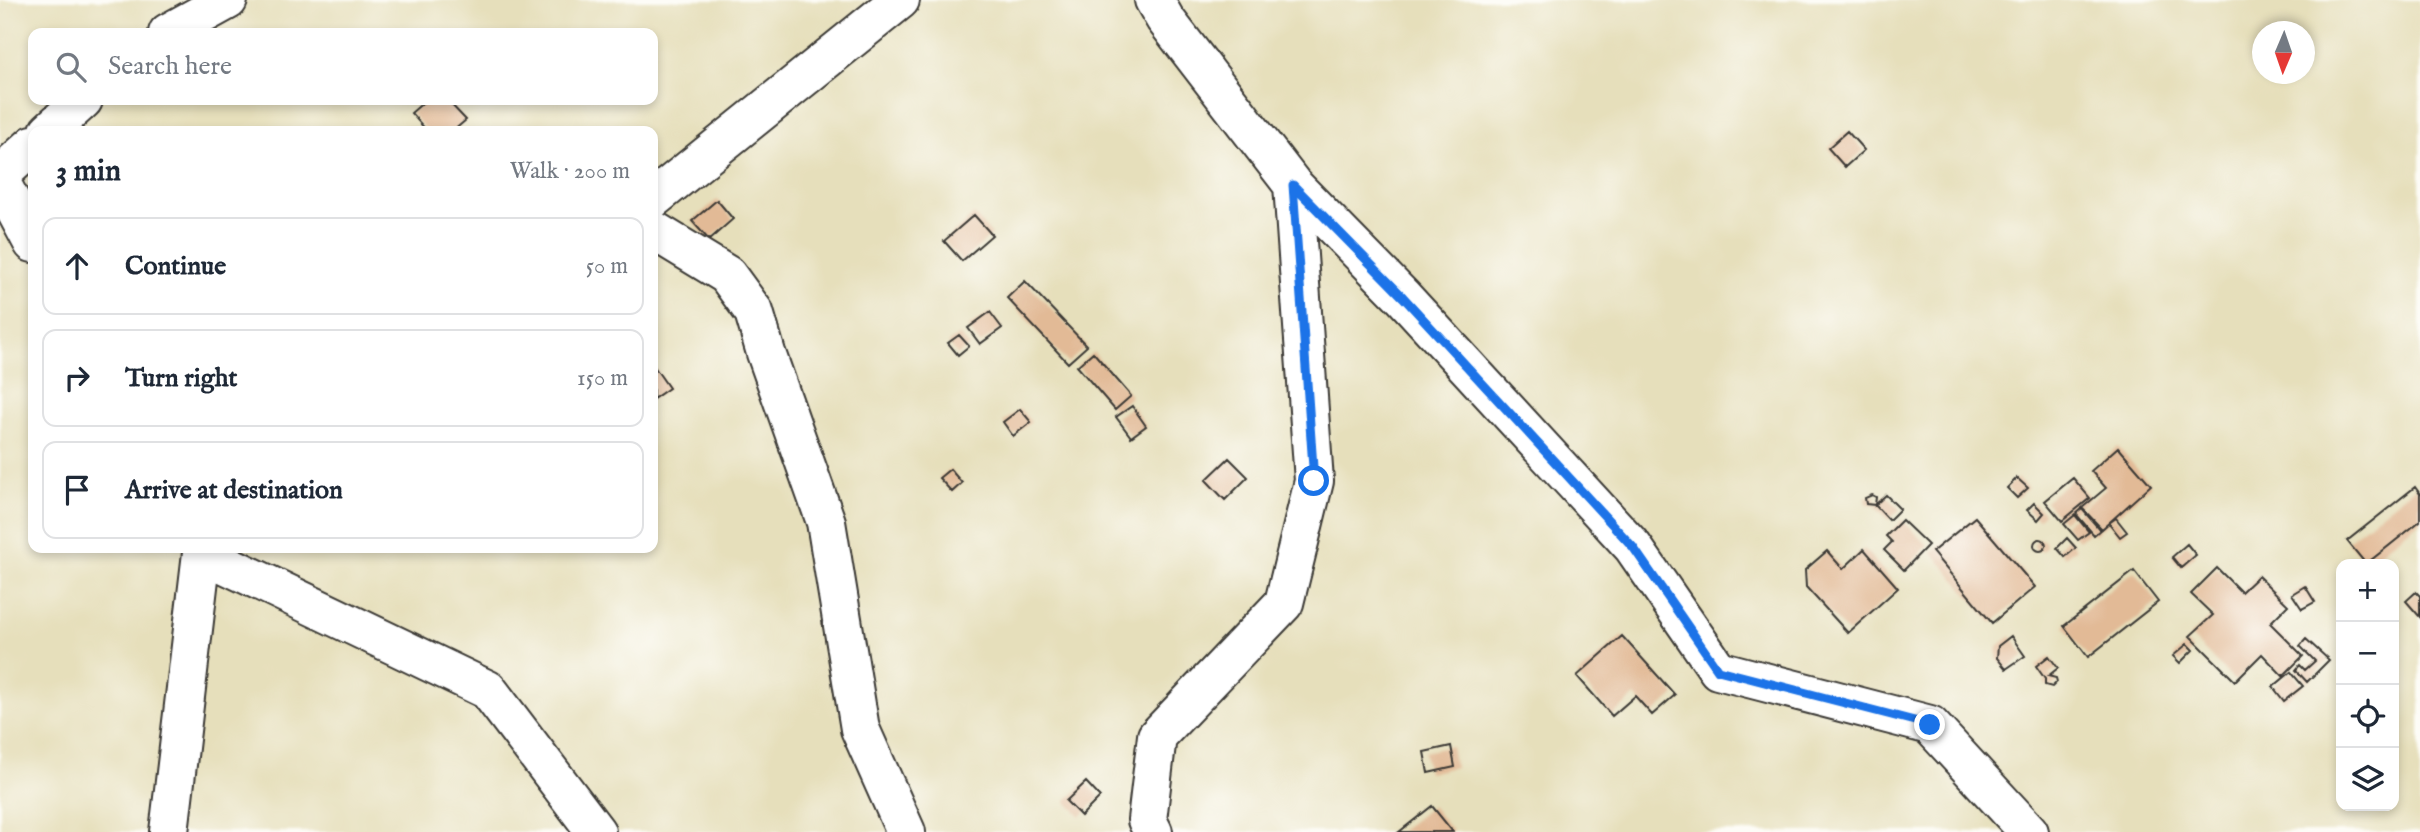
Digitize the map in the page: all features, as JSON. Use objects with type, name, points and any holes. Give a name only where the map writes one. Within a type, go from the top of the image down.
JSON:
[{"type":"street","points":[[178,28],[228,0]]},
{"type":"street","points":[[658,194],[900,0]]},
{"type":"street","points":[[1154,0],[1165,19],[1293,185],[1403,297],[1633,547],[1718,670],[1930,725],[2029,832]]},
{"type":"street","points":[[54,126],[78,105]]},
{"type":"street","points":[[0,175],[28,150]]},
{"type":"street","points":[[0,181],[28,234]]},
{"type":"street","points":[[1153,832],[1147,820],[1157,736],[1284,603],[1314,481],[1293,185]]},
{"type":"street","points":[[658,233],[727,275],[754,312],[826,522],[860,729],[906,832]]},
{"type":"street","points":[[169,832],[203,553]]},
{"type":"street","points":[[209,553],[488,690],[596,832]]},
{"type":"building","points":[[420,105],[452,105],[466,120],[459,126],[423,126],[411,113]]},
{"type":"building","points":[[1847,131],[1864,150],[1845,167],[1828,148]]},
{"type":"building","points":[[717,200],[733,219],[709,240],[692,221]]},
{"type":"building","points":[[974,215],[992,235],[962,261],[944,241]]},
{"type":"building","points":[[1025,281],[1087,346],[1068,363],[1007,298]]},
{"type":"building","points":[[990,312],[1002,328],[980,344],[968,328]]},
{"type":"building","points":[[959,335],[969,346],[958,355],[948,343]]},
{"type":"building","points":[[1093,352],[1131,396],[1115,410],[1077,366]]},
{"type":"building","points":[[658,372],[669,388],[658,396]]},
{"type":"building","points":[[1132,406],[1146,426],[1131,437],[1116,417]]},
{"type":"building","points":[[1020,409],[1031,422],[1013,436],[1003,422]]},
{"type":"building","points":[[2118,447],[2151,485],[2102,529],[2082,508],[2106,488],[2091,471]]},
{"type":"building","points":[[1229,458],[1248,477],[1225,500],[1206,480]]},
{"type":"building","points":[[950,469],[962,483],[952,492],[939,478]]},
{"type":"building","points":[[2017,478],[2028,488],[2017,498],[2007,488]]},
{"type":"building","points":[[2073,478],[2090,498],[2062,521],[2045,501]]},
{"type":"building","points":[[2415,487],[2420,494],[2420,521],[2372,559],[2362,559],[2347,541]]},
{"type":"building","points":[[1872,495],[1876,497],[1875,505],[1866,504],[1865,498]]},
{"type":"building","points":[[1886,495],[1900,509],[1889,520],[1875,505]]},
{"type":"building","points":[[2034,503],[2044,513],[2038,520],[2027,510]]},
{"type":"building","points":[[2082,509],[2100,530],[2094,535],[2076,514]]},
{"type":"building","points":[[2075,515],[2089,532],[2078,540],[2064,524]]},
{"type":"building","points":[[1975,517],[2035,587],[1992,623],[1932,552]]},
{"type":"building","points":[[2116,518],[2127,532],[2120,537],[2109,523]]},
{"type":"building","points":[[1902,520],[1928,545],[1904,570],[1884,550],[1892,542],[1886,536]]},
{"type":"building","points":[[2067,538],[2076,548],[2065,557],[2057,548]]},
{"type":"building","points":[[2040,539],[2046,545],[2040,551],[2034,545]]},
{"type":"building","points":[[2187,544],[2196,555],[2181,568],[2172,557]]},
{"type":"building","points":[[1864,549],[1898,588],[1848,633],[1806,587],[1805,570],[1827,551],[1843,569]]},
{"type":"building","points":[[2217,568],[2241,592],[2258,576],[2288,605],[2270,623],[2303,656],[2283,676],[2262,654],[2235,681],[2190,636],[2213,615],[2191,594]]},
{"type":"building","points":[[2134,571],[2158,602],[2088,657],[2064,626]]},
{"type":"building","points":[[2305,586],[2315,602],[2302,609],[2292,594]]},
{"type":"building","points":[[2416,592],[2420,596],[2420,617],[2406,601]]},
{"type":"building","points":[[1622,636],[1675,695],[1652,715],[1635,696],[1612,716],[1577,676]]},
{"type":"building","points":[[2011,636],[2025,656],[2006,669],[1997,658],[1998,646]]},
{"type":"building","points":[[2306,639],[2329,660],[2307,682],[2296,670],[2300,665],[2305,670],[2315,661],[2300,646]]},
{"type":"building","points":[[2187,644],[2193,650],[2180,663],[2173,656]]},
{"type":"building","points":[[2049,656],[2058,668],[2048,676],[2056,678],[2057,682],[2052,687],[2045,685],[2045,679],[2036,666]]},
{"type":"building","points":[[2291,672],[2303,686],[2284,701],[2273,687]]},
{"type":"building","points":[[1451,746],[1455,767],[1428,773],[1424,752]]},
{"type":"building","points":[[1086,782],[1100,797],[1081,816],[1066,801]]},
{"type":"building","points":[[1432,806],[1453,832],[1399,832]]},
{"type":"route","points":[[1314,481],[1293,185],[1403,297],[1633,547],[1718,670],[1930,725]]}]
